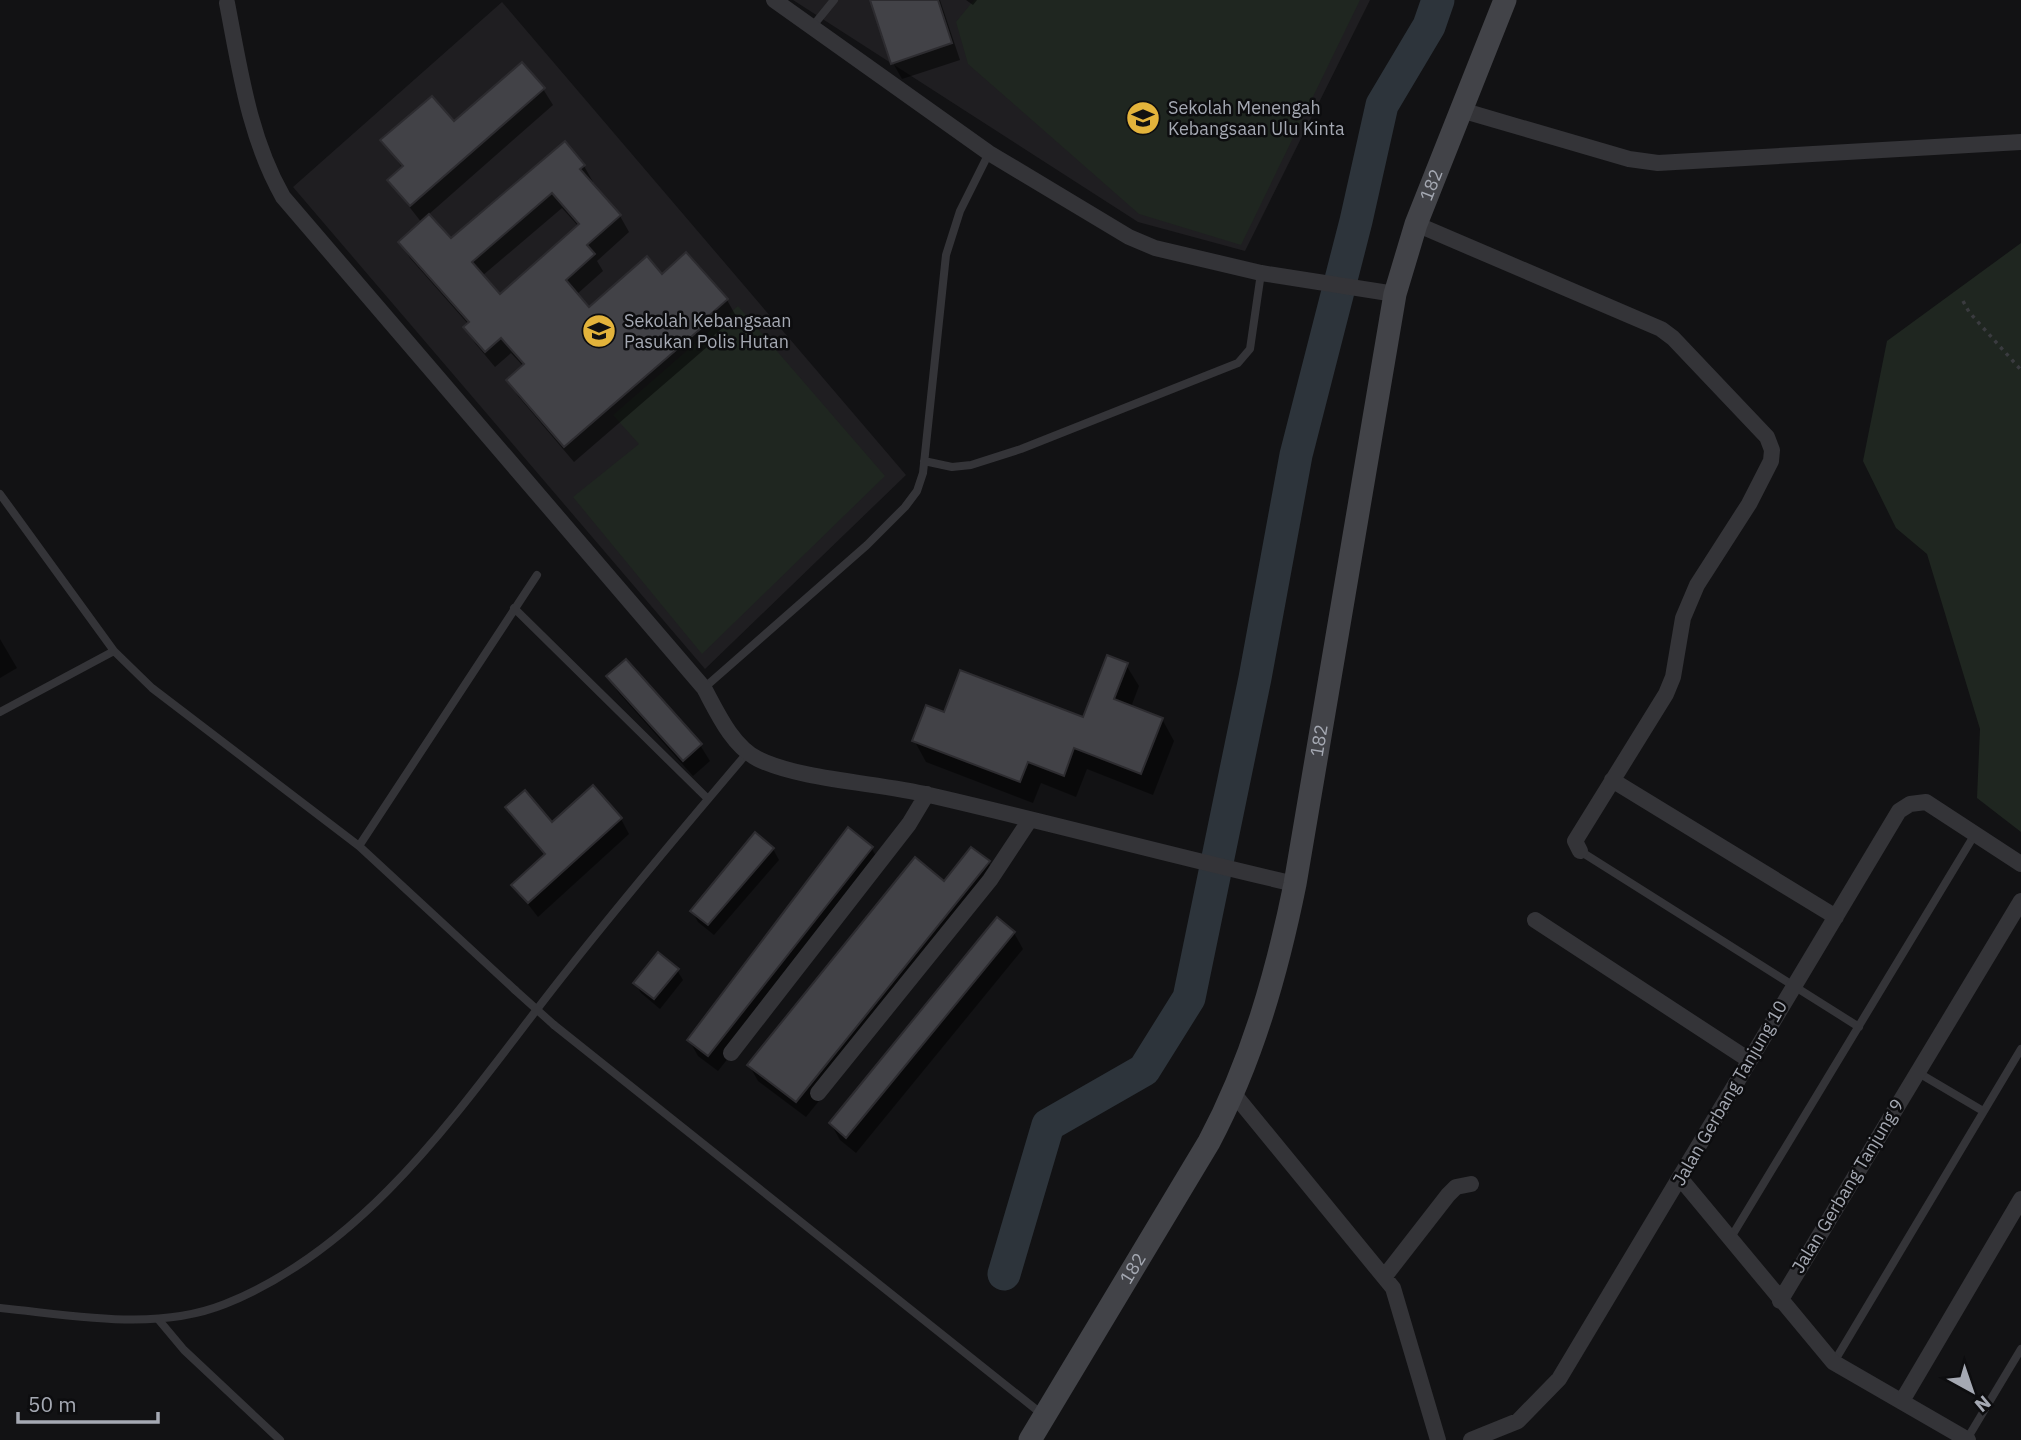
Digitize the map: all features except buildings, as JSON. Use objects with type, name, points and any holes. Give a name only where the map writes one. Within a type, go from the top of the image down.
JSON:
[{"type":"street","points":[[774,0],[989,153],[1129,237],[1155,248],[1261,273],[1395,293]]},
{"type":"street","name":"182","points":[[1030,1440],[1234,1094],[1252,1048],[1282,946],[1295,884],[1395,293],[1416,224],[1505,0]]},
{"type":"street","points":[[227,4],[254,133],[268,172],[283,197],[704,688],[722,721],[748,752],[757,759],[803,772],[927,794],[1295,884]]},
{"type":"street","points":[[1461,110],[1629,159],[1658,163],[2021,142]]},
{"type":"street","points":[[1416,224],[1661,329],[1673,338],[1767,437],[1772,450],[1771,461],[1749,504],[1697,585],[1683,618],[1673,677],[1666,694],[1575,841],[1580,851]]},
{"type":"street","points":[[1612,780],[1836,916]]},
{"type":"street","points":[[731,1053],[901,834],[927,794]]},
{"type":"street","name":"Jalan Gerbang Tanjung 10","points":[[1471,1440],[1499,1431],[1532,1410],[1559,1379],[1626,1271],[1791,987],[1899,811],[1910,804],[1926,802],[1975,834]]},
{"type":"street","points":[[818,1093],[974,900],[1029,821]]},
{"type":"street","points":[[1975,834],[2021,864]]},
{"type":"street","name":"Jalan Gerbang Tanjung 9","points":[[1780,1301],[2021,901]]},
{"type":"street","points":[[1535,920],[1749,1060]]},
{"type":"street","points":[[1234,1094],[1385,1276],[1398,1301],[1438,1440]]},
{"type":"street","points":[[1680,1178],[1833,1362],[1968,1440]]},
{"type":"street","points":[[1385,1276],[1448,1195],[1456,1187],[1471,1184]]},
{"type":"street","points":[[1902,1401],[2021,1199]]},
{"type":"lane","points":[[812,27],[834,0]]},
{"type":"lane","points":[[704,688],[867,545],[917,491],[924,461],[946,255],[960,211],[989,153]]},
{"type":"lane","points":[[924,461],[952,467],[971,465],[1021,449],[1238,363],[1250,349],[1261,273]]},
{"type":"lane","points":[[0,494],[114,651],[152,688],[359,846],[554,1025],[1043,1415]]},
{"type":"lane","points":[[359,846],[537,575]]},
{"type":"lane","points":[[514,608],[708,799]]},
{"type":"lane","points":[[0,712],[114,651]]},
{"type":"lane","points":[[0,1308],[87,1317],[158,1319],[224,1304],[277,1279],[331,1242],[392,1189],[646,870],[748,752]]},
{"type":"lane","points":[[1730,1239],[1975,834]]},
{"type":"lane","points":[[1580,851],[1791,987],[1859,1027]]},
{"type":"lane","points":[[1833,1362],[2021,1049]]},
{"type":"lane","points":[[1917,1072],[1983,1111]]},
{"type":"lane","points":[[158,1319],[193,1358],[280,1440]]},
{"type":"lane","points":[[1968,1440],[2021,1349]]},
{"type":"path","points":[[1964,301],[1969,312],[2021,370]]},
{"type":"shaded area","name":"Sekolah Menengah Kebangsaan Ulu Kinta","points":[[793,0],[1370,0],[1245,251],[1138,222]]},
{"type":"shaded area","name":"Sekolah Menengah Kebangsaan Ulu Kinta","points":[[974,0],[1360,0],[1241,245],[1139,214],[968,64],[956,22]]},
{"type":"shaded area","name":"Sekolah Kebangsaan Pasukan Polis Hutan","points":[[502,2],[906,475],[705,669],[293,187]]},
{"type":"shaded area","points":[[2021,243],[2021,832],[1977,798],[1980,729],[1927,554],[1896,528],[1863,461],[1887,341]]},
{"type":"shaded area","points":[[738,306],[885,476],[702,654],[573,497],[639,444],[613,415]]},
{"type":"waterway","points":[[1004,1274],[1048,1125],[1144,1070],[1189,998],[1255,678],[1296,455],[1356,221],[1382,105],[1429,26],[1438,0]]},
{"type":"place","name":"Sekolah Menengah Kebangsaan Ulu Kinta","points":[[1143,118]]},
{"type":"place","name":"Sekolah Kebangsaan Pasukan Polis Hutan","points":[[599,331]]}]
